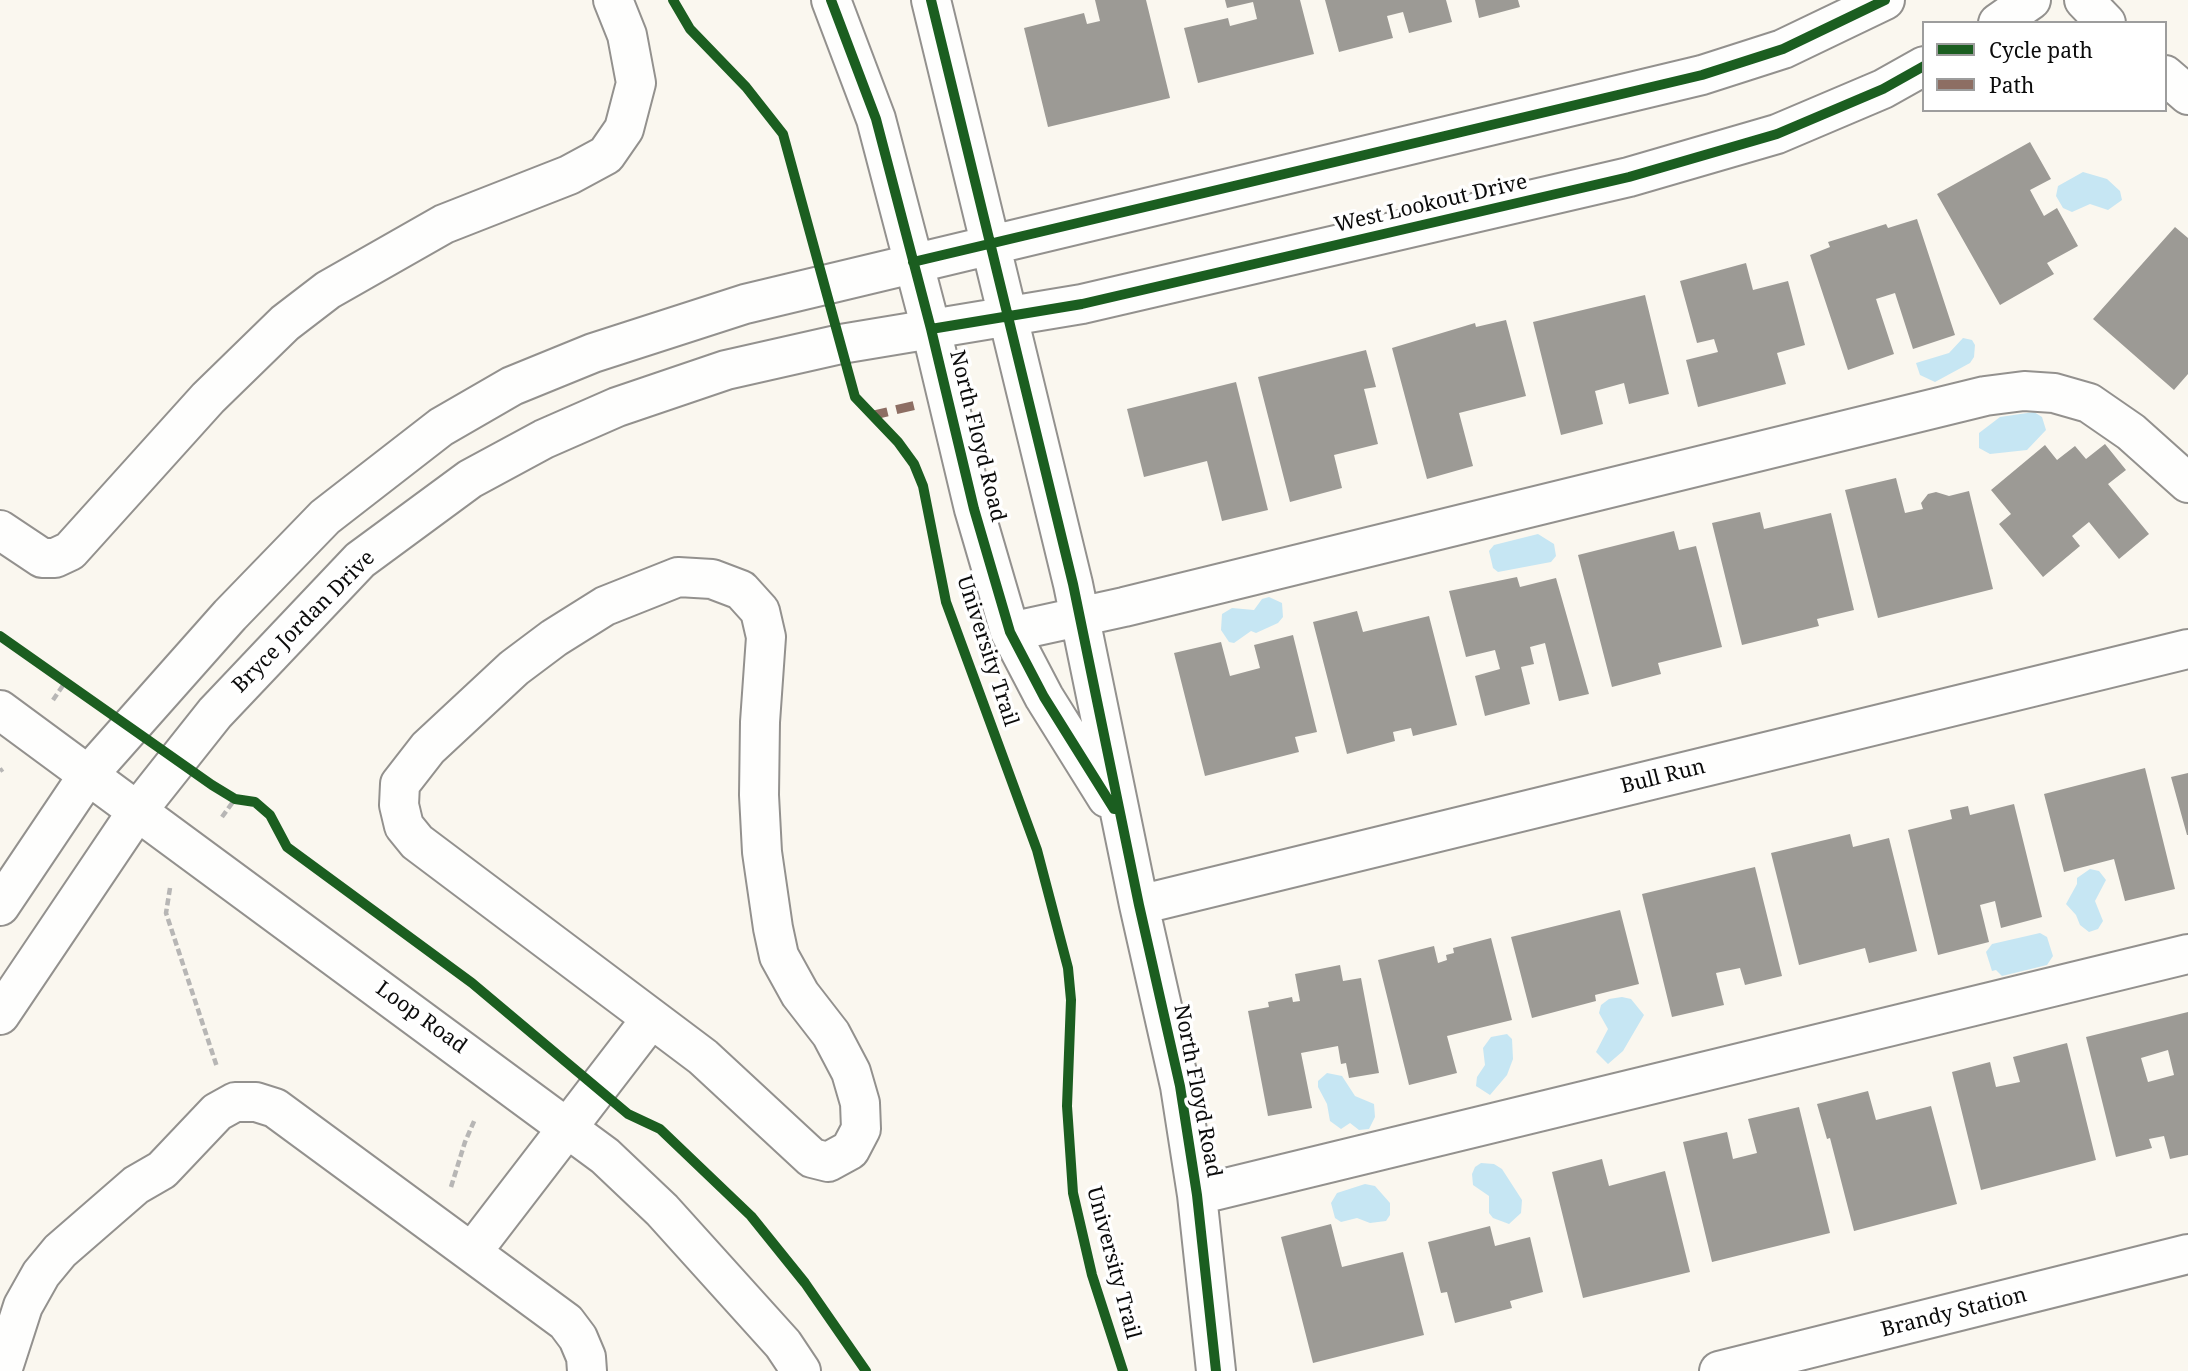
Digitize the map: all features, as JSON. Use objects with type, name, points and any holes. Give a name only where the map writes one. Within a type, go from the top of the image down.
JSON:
[{"type":"street","points":[[0,530],[42,558],[55,558],[70,551],[240,366],[285,323],[328,290],[444,224],[569,175],[606,155],[624,129],[636,83],[627,35],[613,0]]},
{"type":"street","name":"North Floyd Road","points":[[831,0],[876,119],[931,329],[974,509],[1010,632],[1044,697],[1121,821]]},
{"type":"street","name":"North Floyd Road","points":[[931,0],[1079,616],[1180,1086],[1197,1195],[1216,1371]]},
{"type":"street","points":[[0,906],[88,775],[230,615],[325,517],[441,427],[512,386],[593,353],[745,304],[989,243],[1702,75],[1783,49],[1885,0]]},
{"type":"street","points":[[2001,21],[2031,0]]},
{"type":"street","points":[[2084,0],[2104,21]]},
{"type":"street","name":"West Lookout Drive","points":[[931,329],[1082,304],[1629,177],[1777,134],[1883,89],[1922,67]]},
{"type":"street","points":[[2167,77],[2188,95]]},
{"type":"street","name":"Bryce Jordan Drive","points":[[0,1015],[138,810],[215,713],[360,560],[470,479],[544,439],[617,407],[726,370],[841,344],[931,329]]},
{"type":"street","points":[[1010,632],[1985,396],[2024,391],[2054,393],[2089,403],[2131,432],[2188,483]]},
{"type":"street","points":[[678,577],[712,579],[741,590],[760,611],[766,637],[760,722],[759,795],[765,875],[779,956],[800,994],[831,1034],[851,1072],[860,1103],[861,1129],[850,1150],[828,1162],[812,1158],[703,1056],[651,1019],[417,842],[404,826],[399,805],[400,784],[440,737],[514,668],[554,638],[605,606],[678,577]]},
{"type":"street","name":"Bull Run","points":[[1139,905],[2188,649]]},
{"type":"street","name":"Loop Road","points":[[0,710],[569,1127],[662,1210],[783,1344],[801,1371]]},
{"type":"street","points":[[1197,1195],[2188,954]]},
{"type":"street","points":[[472,1252],[651,1019]]},
{"type":"street","points":[[2,1371],[23,1306],[41,1274],[60,1251],[136,1185],[162,1170],[217,1112],[235,1102],[256,1102],[275,1108],[566,1322],[578,1338],[586,1357],[587,1371]]},
{"type":"street","name":"Brandy Station","points":[[1719,1371],[2188,1254]]},
{"type":"path","points":[[54,676],[75,691]]},
{"type":"path","points":[[50,704],[64,684]]},
{"type":"path","points":[[177,761],[240,800],[222,817]]},
{"type":"path","points":[[170,888],[166,913],[211,1055]]},
{"type":"path","points":[[448,1195],[475,1119]]},
{"type":"water","points":[[2083,172],[2107,179],[2120,191],[2122,200],[2108,210],[2090,204],[2072,212],[2063,208],[2056,196],[2058,186]]},
{"type":"water","points":[[1963,338],[1972,340],[1975,345],[1974,357],[1970,363],[1935,382],[1920,375],[1916,363],[1949,353]]},
{"type":"water","points":[[2034,412],[2042,417],[2046,430],[2027,450],[1990,454],[1979,448],[1979,433],[2000,417]]},
{"type":"water","points":[[1538,534],[1554,544],[1556,556],[1551,562],[1498,572],[1493,568],[1489,551],[1494,545]]},
{"type":"water","points":[[1269,597],[1282,603],[1283,617],[1278,623],[1256,633],[1251,631],[1234,643],[1229,642],[1221,630],[1222,614],[1232,608],[1254,610],[1262,599]]},
{"type":"water","points":[[2090,869],[2099,871],[2106,880],[2095,901],[2103,921],[2098,929],[2089,932],[2080,925],[2076,915],[2066,904],[2077,884],[2077,878]]},
{"type":"water","points":[[2040,933],[2047,937],[2053,956],[2047,965],[2002,976],[1996,970],[1992,971],[1986,952],[1992,944]]},
{"type":"water","points":[[1609,999],[1631,999],[1644,1015],[1623,1051],[1608,1064],[1596,1052],[1608,1029],[1599,1013],[1601,1005]]},
{"type":"water","points":[[1507,1034],[1512,1039],[1513,1059],[1507,1075],[1490,1095],[1476,1086],[1477,1077],[1485,1065],[1483,1048],[1491,1037]]},
{"type":"water","points":[[1327,1073],[1342,1076],[1355,1096],[1374,1104],[1375,1117],[1369,1129],[1359,1130],[1350,1123],[1341,1129],[1330,1121],[1327,1104],[1318,1087],[1318,1081]]},
{"type":"water","points":[[1481,1163],[1494,1164],[1502,1169],[1522,1200],[1521,1213],[1509,1224],[1493,1218],[1489,1213],[1489,1196],[1473,1185],[1472,1174],[1475,1167]]},
{"type":"water","points":[[1365,1184],[1375,1186],[1390,1203],[1390,1215],[1386,1221],[1370,1223],[1357,1218],[1341,1222],[1335,1218],[1331,1203],[1337,1193]]},
{"type":"building","points":[[1095,0],[1146,0],[1170,98],[1048,127],[1024,28],[1084,13],[1087,24],[1100,21]]},
{"type":"building","points":[[1225,0],[1300,0],[1314,54],[1198,83],[1184,28],[1228,18],[1230,26],[1257,19],[1253,2],[1227,8]]},
{"type":"building","points":[[1325,0],[1446,0],[1452,22],[1409,33],[1403,12],[1387,16],[1393,38],[1339,52]]},
{"type":"building","points":[[1475,0],[1518,0],[1520,7],[1479,18]]},
{"type":"building","points":[[2030,142],[2051,179],[2030,190],[2044,216],[2057,208],[2078,246],[2047,263],[2054,274],[2000,305],[1937,194]]},
{"type":"building","points":[[1917,219],[1955,335],[1913,349],[1895,293],[1876,299],[1894,354],[1848,370],[1810,255],[1830,247],[1828,242],[1886,224],[1888,228]]},
{"type":"building","points":[[2175,227],[2188,238],[2188,374],[2174,390],[2093,319]]},
{"type":"building","points":[[1746,263],[1753,290],[1788,281],[1805,345],[1777,353],[1786,384],[1698,407],[1686,360],[1718,352],[1714,339],[1697,343],[1680,281]]},
{"type":"building","points":[[1645,295],[1669,394],[1629,404],[1624,383],[1595,391],[1603,424],[1561,435],[1533,322]]},
{"type":"building","points":[[1506,320],[1526,396],[1459,413],[1473,466],[1427,479],[1392,348],[1475,323],[1476,327]]},
{"type":"building","points":[[1366,350],[1376,387],[1364,389],[1378,444],[1334,455],[1342,488],[1290,502],[1258,377]]},
{"type":"building","points":[[1236,382],[1268,510],[1222,521],[1207,461],[1144,477],[1127,409]]},
{"type":"building","points":[[2105,444],[2126,470],[2108,484],[2149,534],[2119,559],[2089,522],[2072,536],[2080,546],[2043,577],[1999,524],[2011,514],[1991,490],[2045,445],[2057,460],[2075,446],[2086,459]]},
{"type":"building","points":[[1896,478],[1905,513],[1923,509],[1921,503],[1928,494],[1936,492],[1949,496],[1969,491],[1993,589],[1878,618],[1845,490]]},
{"type":"building","points":[[1760,512],[1764,529],[1831,513],[1854,610],[1817,619],[1819,626],[1742,645],[1712,523]]},
{"type":"building","points":[[1674,531],[1679,550],[1696,546],[1722,647],[1658,663],[1661,674],[1612,687],[1578,555]]},
{"type":"building","points":[[1517,577],[1520,587],[1556,578],[1589,694],[1559,701],[1545,643],[1530,647],[1534,664],[1521,667],[1530,704],[1485,716],[1475,676],[1500,669],[1495,650],[1466,657],[1449,591]]},
{"type":"building","points":[[1357,611],[1363,632],[1429,616],[1457,725],[1413,736],[1411,728],[1393,732],[1395,741],[1347,754],[1313,622]]},
{"type":"building","points":[[1293,635],[1317,732],[1295,737],[1299,752],[1205,776],[1174,653],[1221,642],[1230,676],[1260,668],[1254,645]]},
{"type":"building","points":[[2145,768],[2175,889],[2125,901],[2114,859],[2064,872],[2044,794]]},
{"type":"building","points":[[2188,773],[2188,835],[2187,835],[2171,777]]},
{"type":"building","points":[[2014,804],[2042,917],[2001,928],[1995,901],[1980,905],[1989,942],[1938,955],[1908,830],[1952,819],[1950,810],[1968,806],[1970,815]]},
{"type":"building","points":[[1850,834],[1853,847],[1889,838],[1917,951],[1869,963],[1865,948],[1799,965],[1771,853]]},
{"type":"building","points":[[1755,867],[1782,976],[1745,985],[1740,968],[1716,973],[1724,1005],[1672,1017],[1642,894]]},
{"type":"building","points":[[1620,910],[1639,984],[1595,995],[1596,1001],[1532,1018],[1511,937]]},
{"type":"building","points":[[1491,938],[1512,1020],[1447,1036],[1457,1073],[1409,1085],[1378,960],[1434,946],[1438,963],[1447,960],[1446,955],[1454,953],[1453,948]]},
{"type":"building","points":[[1340,965],[1343,981],[1361,978],[1379,1073],[1349,1078],[1346,1063],[1341,1064],[1338,1046],[1301,1053],[1312,1108],[1268,1116],[1248,1011],[1269,1007],[1268,1002],[1292,997],[1293,1002],[1300,1001],[1295,974]]},
{"type":"building","points":[[2188,1012],[2188,1155],[2170,1159],[2164,1136],[2149,1139],[2152,1148],[2116,1157],[2086,1037]],"holes":[[[2168,1050],[2174,1075],[2148,1082],[2141,1058]]]},
{"type":"building","points":[[2067,1043],[2096,1160],[1981,1190],[1952,1072],[1990,1062],[1996,1087],[2020,1082],[2013,1057]]},
{"type":"building","points":[[1868,1091],[1876,1120],[1931,1106],[1957,1204],[1854,1231],[1830,1138],[1827,1139],[1817,1104]]},
{"type":"building","points":[[1799,1107],[1830,1233],[1712,1262],[1683,1142],[1727,1132],[1733,1159],[1757,1153],[1748,1119]]},
{"type":"building","points":[[1602,1159],[1609,1186],[1665,1171],[1690,1272],[1583,1298],[1552,1172]]},
{"type":"building","points":[[1331,1224],[1342,1267],[1403,1252],[1424,1335],[1313,1363],[1281,1237]]},
{"type":"building","points":[[1490,1226],[1495,1246],[1530,1237],[1543,1292],[1510,1301],[1512,1308],[1455,1323],[1447,1292],[1441,1293],[1428,1242]]},
{"type":"marked path","points":[[870,416],[916,405]]},
{"type":"cycle path","name":"University Trail","points":[[673,0],[690,29],[746,87],[783,134],[855,397],[898,442],[914,464],[923,486],[946,602],[1037,850],[1068,968],[1071,1000],[1067,1106],[1073,1193],[1092,1275],[1123,1371]]},
{"type":"cycle path","points":[[831,0],[876,119],[931,329],[974,509],[1010,632],[1044,697],[1114,809]]},
{"type":"cycle path","points":[[931,0],[1073,584],[1139,905],[1180,1086],[1197,1195],[1216,1371]]},
{"type":"cycle path","points":[[913,262],[1702,75],[1783,49],[1885,0]]},
{"type":"cycle path","points":[[931,329],[1082,304],[1629,177],[1777,134],[1883,89],[1922,67]]},
{"type":"cycle path","points":[[0,636],[212,785],[235,799],[255,802],[270,815],[287,847],[472,983],[628,1114],[660,1129],[751,1216],[805,1283],[866,1371]]}]
